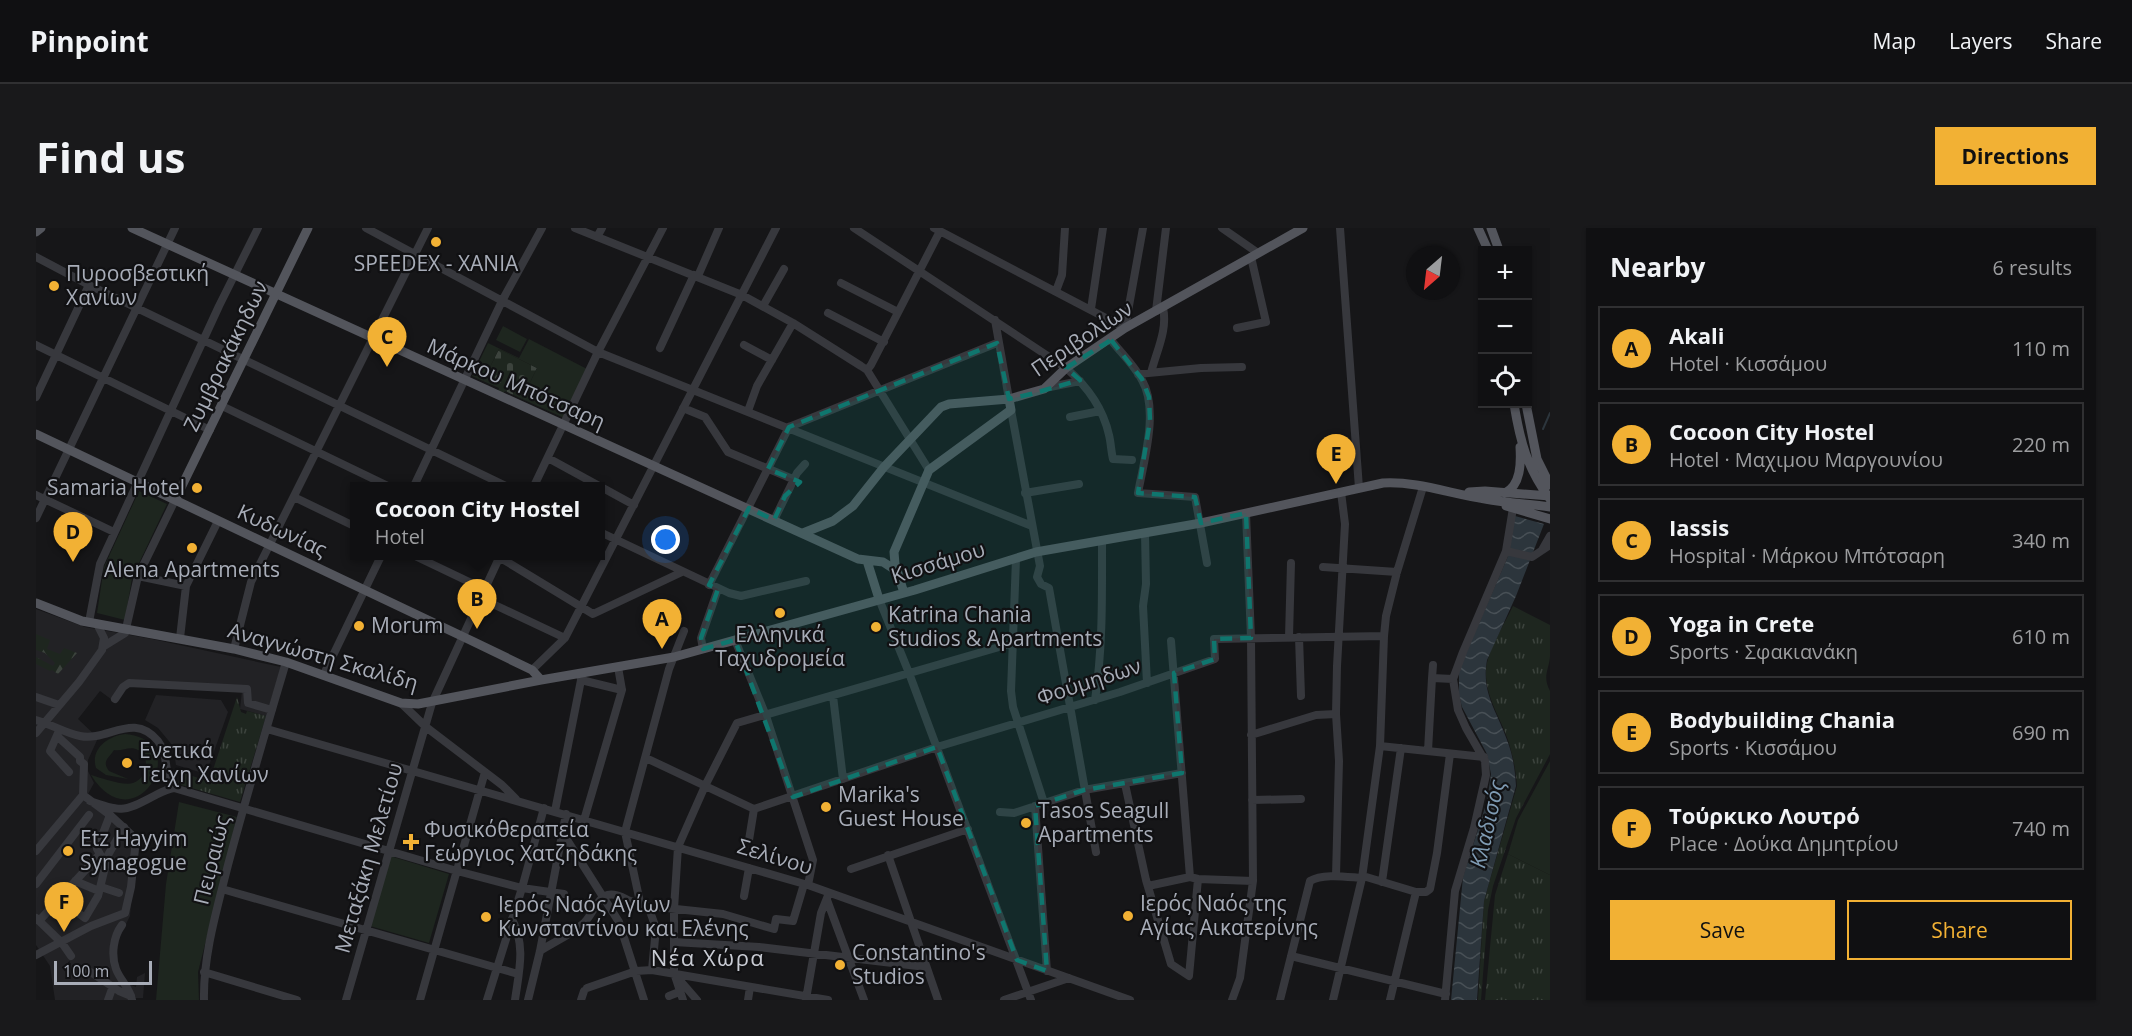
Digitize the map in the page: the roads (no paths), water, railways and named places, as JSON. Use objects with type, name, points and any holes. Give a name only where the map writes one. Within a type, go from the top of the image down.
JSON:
[{"type":"main road","points":[[36,232],[40,228]]},
{"type":"main road","name":"Μάρκου Μπότσαρη","points":[[132,228],[854,556],[883,563]]},
{"type":"main road","name":"Ζυμβρακάκηδων","points":[[175,500],[308,228]]},
{"type":"main road","name":"Περιβολίων","points":[[803,533],[824,525],[845,513],[861,497],[884,467],[941,407],[949,404],[1009,399],[1044,389],[1066,368],[1111,340],[1125,328],[1301,228]]},
{"type":"main road","points":[[1478,228],[1486,246]]},
{"type":"main road","points":[[1491,228],[1498,246]]},
{"type":"main road","points":[[897,571],[883,563],[894,552],[929,470],[1011,410],[1009,399]]},
{"type":"main road","points":[[1505,493],[1513,488],[1519,472],[1520,439],[1515,408]]},
{"type":"main road","points":[[1527,408],[1537,459],[1550,485]]},
{"type":"main road","name":"Κυδωνίας","points":[[36,434],[463,636],[532,670],[541,680]]},
{"type":"main road","points":[[1520,439],[1532,469],[1549,497]]},
{"type":"main road","name":"Κισσάμου","points":[[432,703],[541,680],[581,676],[674,657],[904,593],[1036,552],[1201,523],[1359,488],[1396,483],[1484,499],[1550,507]]},
{"type":"main road","name":"Κισσάμου","points":[[1458,493],[1505,493],[1549,497]]},
{"type":"main road","points":[[1484,499],[1550,519]]},
{"type":"main road","points":[[894,552],[904,593]]},
{"type":"main road","name":"Μάρκου Μπότσαρη","points":[[854,556],[878,567],[883,563]]},
{"type":"main road","points":[[868,564],[879,599]]},
{"type":"main road","name":"Αναγνώστη Σκαλίδη","points":[[36,603],[93,623],[180,638],[286,662],[401,703],[432,703]]},
{"type":"street","points":[[36,518],[175,228]]},
{"type":"street","points":[[104,646],[104,638],[93,623],[100,564],[136,482],[258,228]]},
{"type":"street","points":[[366,228],[598,352],[1032,526]]},
{"type":"street","points":[[416,482],[466,381],[502,301],[542,228]]},
{"type":"street","points":[[575,228],[742,295],[794,323],[867,370],[929,470]]},
{"type":"street","points":[[597,237],[602,228]]},
{"type":"street","points":[[536,482],[598,352],[663,228]]},
{"type":"street","points":[[660,348],[719,228]]},
{"type":"street","points":[[532,670],[565,638],[776,228]]},
{"type":"street","points":[[854,228],[1066,368],[1080,381],[1100,411],[1109,436],[1113,459],[1132,460]]},
{"type":"street","points":[[1056,291],[1062,275],[1065,228]]},
{"type":"street","points":[[1090,309],[1103,228]]},
{"type":"street","points":[[867,370],[884,342],[940,230],[1125,328],[1143,228]]},
{"type":"street","points":[[1151,373],[1162,335],[1164,314],[1159,310],[1166,228]]},
{"type":"street","points":[[1340,228],[1359,488]]},
{"type":"street","points":[[234,649],[251,582],[425,229]]},
{"type":"street","points":[[1224,229],[1255,255],[1266,322],[1237,328]]},
{"type":"street","points":[[36,257],[89,285],[498,482]]},
{"type":"street","points":[[764,306],[784,269]]},
{"type":"street","points":[[841,283],[898,312]]},
{"type":"street","points":[[36,397],[89,285]]},
{"type":"street","points":[[828,313],[884,342]]},
{"type":"street","points":[[994,320],[1009,399]]},
{"type":"street","points":[[748,411],[757,386],[794,323]]},
{"type":"street","points":[[1111,340],[1138,374],[1149,397],[1150,417],[1138,493],[1195,497],[1207,563]]},
{"type":"street","points":[[709,585],[789,427],[997,343]]},
{"type":"street","points":[[36,345],[210,430]]},
{"type":"street","points":[[744,345],[772,360]]},
{"type":"street","points":[[1138,374],[1242,367]]},
{"type":"street","points":[[1044,389],[1080,381]]},
{"type":"street","points":[[222,406],[380,482]]},
{"type":"street","points":[[683,408],[705,417],[728,452],[795,480]]},
{"type":"street","points":[[1011,410],[1040,566],[1037,570],[1037,577],[1041,584],[1049,588],[1096,852]]},
{"type":"street","points":[[1070,417],[1100,411]]},
{"type":"street","points":[[548,458],[592,482]]},
{"type":"street","points":[[774,520],[785,496],[805,464]]},
{"type":"street","points":[[1025,493],[1079,484]]},
{"type":"street","points":[[1333,1000],[1363,877],[1380,746],[1386,616],[1423,487]]},
{"type":"street","points":[[605,489],[634,505]]},
{"type":"street","points":[[1336,876],[1339,761],[1336,714],[1345,524],[1341,492]]},
{"type":"street","points":[[36,495],[114,532]]},
{"type":"street","points":[[294,497],[350,524]]},
{"type":"street","points":[[36,733],[40,721],[59,705],[79,682],[104,646],[125,633],[138,576],[175,500]]},
{"type":"street","points":[[1291,956],[1395,981],[1446,997],[1455,891],[1486,775],[1484,757],[1458,710],[1453,680],[1462,652],[1508,551],[1513,508]]},
{"type":"street","points":[[1232,1000],[1240,978],[1253,882],[1251,638],[1246,513]]},
{"type":"street","points":[[180,638],[186,586],[218,521]]},
{"type":"street","points":[[1145,533],[1146,584],[1143,606],[1147,683]]},
{"type":"street","points":[[605,534],[709,585],[741,596],[806,581]]},
{"type":"street","points":[[1542,552],[1550,536]]},
{"type":"street","points":[[1095,700],[1102,621],[1102,541]]},
{"type":"street","points":[[1508,551],[1532,557],[1550,545]]},
{"type":"street","points":[[1016,559],[1011,692],[1018,723],[1044,802]]},
{"type":"street","points":[[324,674],[379,560]]},
{"type":"street","points":[[425,560],[484,589]]},
{"type":"street","name":"Μεταξάκη Μελετίου","points":[[346,1000],[432,703],[498,560]]},
{"type":"street","points":[[506,560],[593,614],[682,572]]},
{"type":"street","points":[[1289,637],[1291,563]]},
{"type":"street","points":[[1323,567],[1397,572]]},
{"type":"street","points":[[138,576],[186,586]]},
{"type":"street","points":[[703,649],[701,638],[718,589]]},
{"type":"street","points":[[480,598],[565,638]]},
{"type":"street","points":[[879,599],[1030,996]]},
{"type":"street","points":[[652,970],[656,928],[644,904],[625,831],[674,657],[684,631]]},
{"type":"street","name":"Φούμηδων","points":[[754,809],[937,747],[1095,700],[1215,659],[1214,639],[1384,636]]},
{"type":"street","points":[[1299,637],[1301,696]]},
{"type":"street","points":[[540,951],[585,922],[593,908],[604,897],[620,895],[627,900],[644,904],[723,914],[774,929],[776,919],[793,921],[813,860],[766,716],[735,640]]},
{"type":"street","points":[[1125,784],[1148,886],[1170,964],[1189,976],[1194,878],[1182,773],[1171,640]]},
{"type":"street","points":[[669,996],[681,996],[674,974],[674,909],[678,847],[705,786],[737,723],[1013,643]]},
{"type":"street","name":"Πειραιώς","points":[[204,1000],[204,972],[222,889],[286,662]]},
{"type":"street","points":[[1428,751],[1433,665]]},
{"type":"street","points":[[584,820],[622,690],[618,667]]},
{"type":"street","points":[[555,811],[581,676]]},
{"type":"street","name":"Κισσάμου","points":[[581,676],[622,690]]},
{"type":"street","points":[[1432,678],[1453,680]]},
{"type":"street","points":[[115,699],[123,687],[129,683],[247,689],[248,703],[272,710]]},
{"type":"street","points":[[833,696],[843,779]]},
{"type":"street","points":[[36,697],[59,705]]},
{"type":"street","name":"Σελίνου","points":[[401,703],[426,727],[485,772],[517,800],[806,885],[828,896],[911,922],[1130,1000]]},
{"type":"street","points":[[1251,735],[1316,715],[1336,714]]},
{"type":"street","points":[[36,851],[83,795],[84,764],[59,733],[40,721]]},
{"type":"street","points":[[59,733],[83,737],[124,728],[146,732],[157,740],[164,751],[169,781],[174,788]]},
{"type":"street","points":[[267,729],[517,800]]},
{"type":"street","points":[[59,733],[50,751],[69,772]]},
{"type":"street","points":[[1380,746],[1484,757]]},
{"type":"street","points":[[1382,882],[1401,748]]},
{"type":"street","points":[[1280,1000],[1310,881],[1336,876],[1363,877],[1416,892],[1426,892],[1432,885],[1450,753]]},
{"type":"street","points":[[646,758],[754,809],[749,840]]},
{"type":"street","points":[[420,1000],[485,772]]},
{"type":"street","points":[[1000,812],[1014,813],[1084,789],[1182,773]]},
{"type":"street","points":[[90,801],[123,810],[174,788],[457,871],[522,888],[564,894]]},
{"type":"street","points":[[36,955],[91,926],[117,918],[125,913],[127,908],[136,838],[83,795]]},
{"type":"street","points":[[1252,800],[1301,798]]},
{"type":"street","points":[[1035,806],[1047,970]]},
{"type":"street","points":[[488,1000],[544,808]]},
{"type":"street","points":[[36,884],[89,814]]},
{"type":"street","points":[[528,1000],[540,951],[566,814]]},
{"type":"street","points":[[107,855],[97,849],[110,815]]},
{"type":"street","points":[[68,889],[80,899],[74,910],[85,918],[93,911],[107,855],[124,827]]},
{"type":"street","points":[[851,869],[968,829]]},
{"type":"street","points":[[562,832],[619,922],[644,1000]]},
{"type":"street","points":[[71,956],[62,943],[38,919],[75,881],[107,855]]},
{"type":"street","points":[[888,855],[938,1000]]},
{"type":"street","points":[[744,896],[749,868]]},
{"type":"street","points":[[1148,886],[1194,878],[1253,882]]},
{"type":"street","points":[[75,881],[119,893]]},
{"type":"street","points":[[222,889],[518,974]]},
{"type":"street","points":[[1390,1000],[1416,892]]},
{"type":"street","points":[[806,998],[821,913],[828,896]]},
{"type":"street","points":[[828,896],[847,959],[864,1000]]},
{"type":"street","points":[[513,919],[519,933],[515,1000]]},
{"type":"street","points":[[122,926],[115,938],[114,960],[132,998]]},
{"type":"street","points":[[507,938],[519,940]]},
{"type":"street","points":[[674,942],[759,947],[926,967]]},
{"type":"street","points":[[86,969],[132,998]]},
{"type":"street","points":[[581,1000],[585,990],[636,971],[652,970],[828,1000]]},
{"type":"street","points":[[204,972],[297,1000]]},
{"type":"street","points":[[674,974],[697,1000]]},
{"type":"street","points":[[1004,1000],[1030,996],[1069,978]]},
{"type":"street","points":[[108,1000],[113,986]]},
{"type":"street","points":[[748,1000],[750,987]]},
{"type":"water","name":"Κλαδισός","points":[[1515,516],[1544,524],[1516,596],[1487,660],[1486,682],[1491,702],[1511,751],[1516,786],[1484,901],[1477,1000],[1451,1000],[1463,877],[1487,801],[1491,774],[1487,754],[1462,707],[1459,696],[1459,669],[1509,554]]},
{"type":"waterway","points":[[1543,429],[1550,413]]},
{"type":"place","name":"SPEEDEX - ΧΑΝΙΑ","points":[[436,242]]},
{"type":"place","name":"Πυροσβεστική Χανίων","points":[[54,286]]},
{"type":"place","name":"Iassis","points":[[387,367]]},
{"type":"place","name":"Bodybuilding Chania","points":[[1336,484]]},
{"type":"place","name":"Samaria Hotel","points":[[197,488]]},
{"type":"place","name":"Alena Apartments","points":[[192,548]]},
{"type":"place","name":"Yoga in Crete","points":[[73,562]]},
{"type":"place","name":"Ελληνικά Ταχυδρομεία","points":[[780,613]]},
{"type":"place","name":"Morum","points":[[359,626]]},
{"type":"place","name":"Katrina Chania Studios & Apartments","points":[[876,627]]},
{"type":"place","name":"Cocoon City Hostel","points":[[477,629]]},
{"type":"place","name":"Akali","points":[[662,649]]},
{"type":"place","name":"Ενετικά Τείχη Χανίων","points":[[127,763]]},
{"type":"place","name":"Marika's Guest House","points":[[826,807]]},
{"type":"place","name":"Tasos Seagull Apartments","points":[[1026,823]]},
{"type":"place","name":"Φυσικόθεραπεία Γεώργιος Χατζηδάκης","points":[[411,842]]},
{"type":"place","name":"Etz Hayyim Synagogue","points":[[68,851]]},
{"type":"place","name":"Ιερός Ναός της Αγίας Αικατερίνης","points":[[1128,916]]},
{"type":"place","name":"Ιερός Ναός Αγίων Κωνσταντίνου και Ελένης","points":[[486,917]]},
{"type":"place","name":"Τούρκικο Λουτρό","points":[[64,932]]},
{"type":"place","name":"Constantino's Studios","points":[[840,965]]},
{"type":"district","name":"Νέα Χώρα","points":[[708,958]]}]
